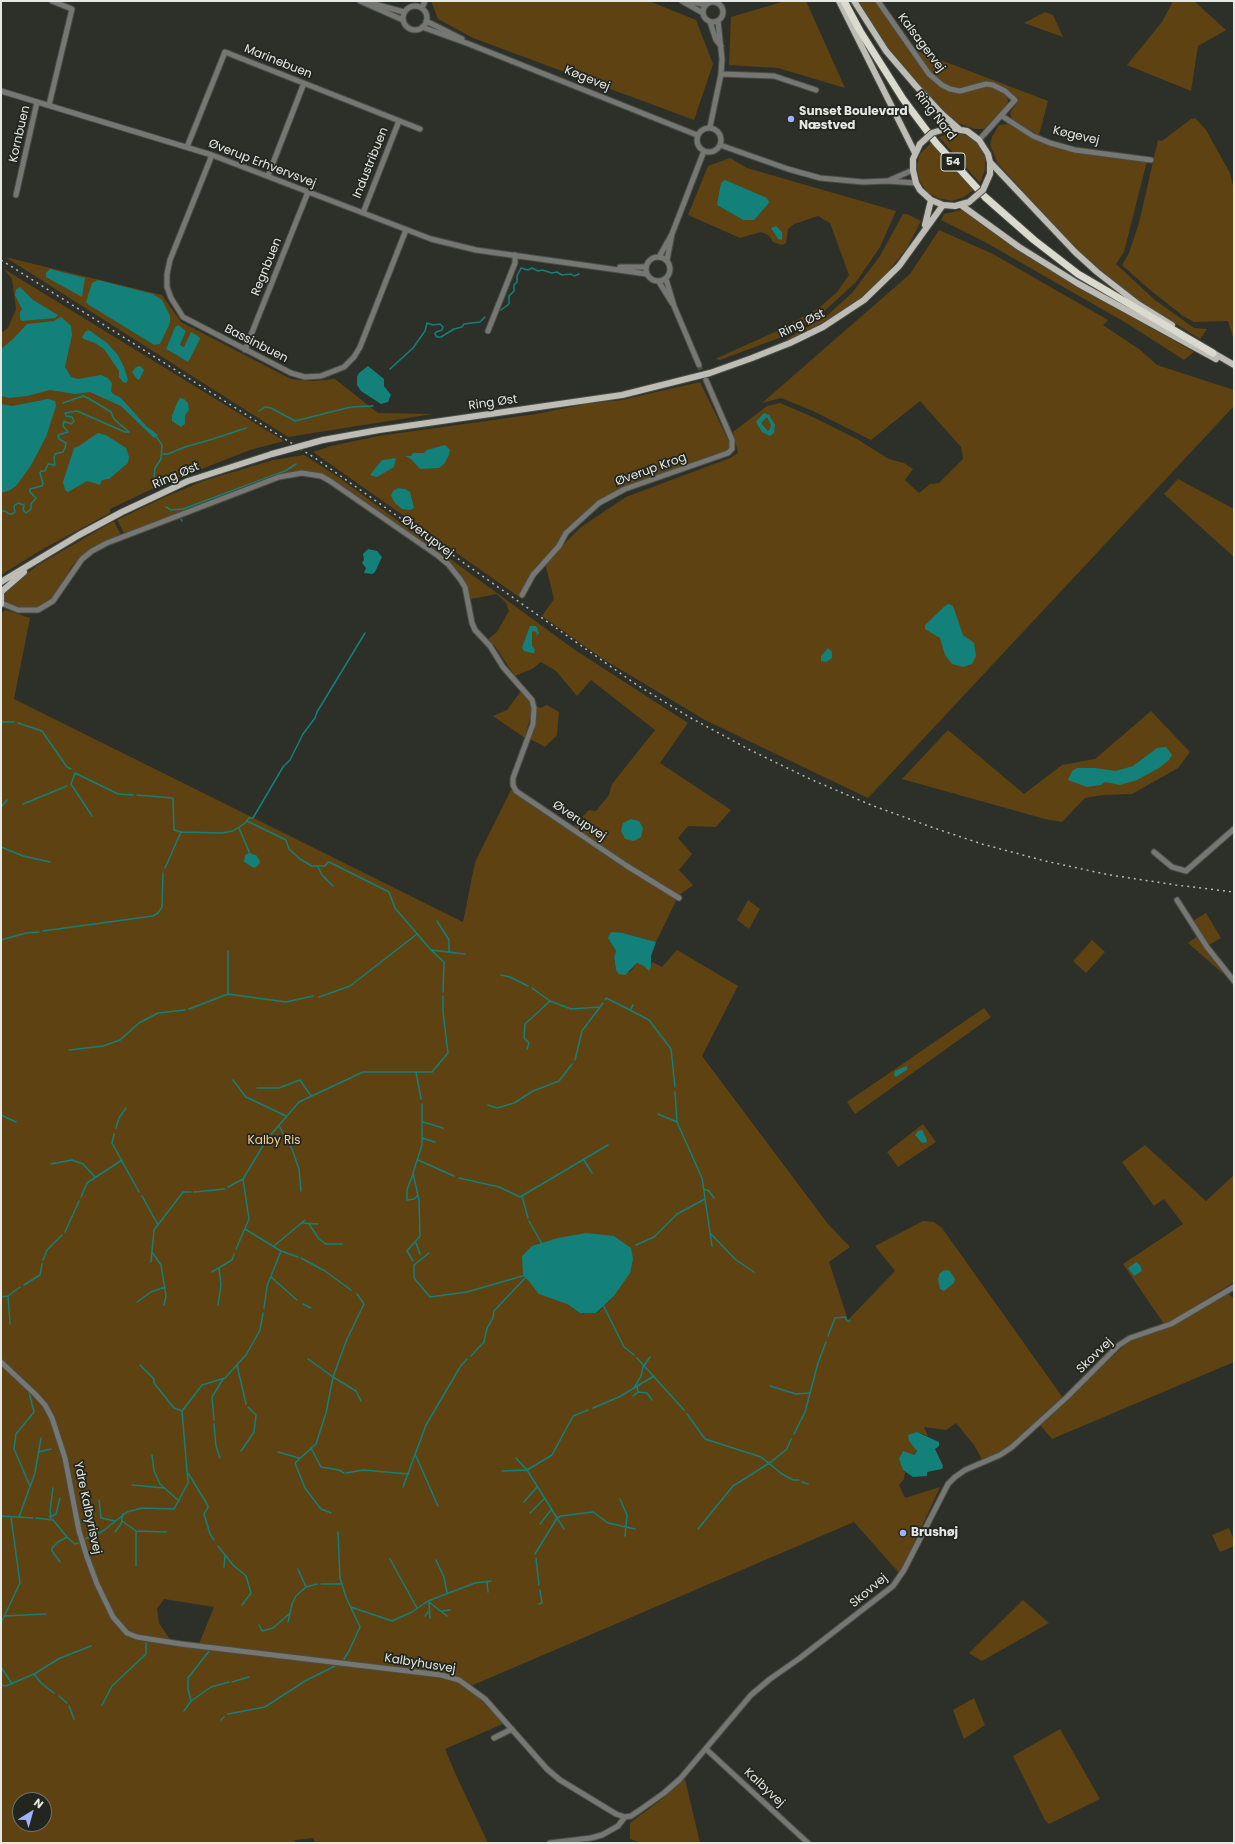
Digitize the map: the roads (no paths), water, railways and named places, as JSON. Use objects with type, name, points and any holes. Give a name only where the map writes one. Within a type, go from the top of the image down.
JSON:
[{"type":"highway","name":"54","points":[[844,1],[876,58],[902,99],[936,143],[1000,211],[1078,274],[1213,353]]},
{"type":"highway","name":"Ring Nord","points":[[848,1],[875,50],[906,97],[939,141],[963,169],[1012,218],[1060,257],[1101,287]]},
{"type":"main road","points":[[839,1],[915,153]]},
{"type":"main road","points":[[854,1],[886,51],[932,103],[959,129]]},
{"type":"main road","points":[[990,162],[990,174],[983,190],[969,202],[961,205],[943,205],[931,200],[916,184],[912,170],[915,153],[920,144],[932,133],[948,128],[959,129],[974,135],[984,147],[990,162],[1075,252],[1097,272],[1138,304],[1213,353]]},
{"type":"main road","name":"Ring Øst","points":[[923,230],[931,200]]},
{"type":"main road","name":"Ring Øst","points":[[1,582],[40,560],[79,535],[168,490],[188,481],[272,454],[323,440],[378,430],[622,395],[710,373],[790,343],[823,327],[864,300],[899,266],[923,230],[943,205]]},
{"type":"main road","points":[[961,205],[1019,247],[1076,283],[1234,367]]},
{"type":"main road","name":"54","points":[[1213,353],[1234,367]]},
{"type":"main road","name":"Ring Øst","points":[[1,592],[40,560]]},
{"type":"main road","points":[[1,592],[1,603]]},
{"type":"street","points":[[49,105],[72,9],[52,1]]},
{"type":"street","points":[[361,1],[404,12]]},
{"type":"street","points":[[361,1],[403,20]]},
{"type":"street","points":[[422,8],[424,1]]},
{"type":"street","points":[[682,1],[703,13]]},
{"type":"street","points":[[687,1],[706,5],[712,2],[722,6],[723,15],[718,21],[710,22],[705,19],[703,13],[706,5]]},
{"type":"street","name":"Kalsagervej","points":[[878,1],[929,74],[942,85],[960,91],[986,84],[993,85],[1005,91],[1015,100],[979,140]]},
{"type":"street","points":[[417,3],[426,13],[426,21],[422,27],[412,29],[406,26],[403,20],[404,12],[417,3]]},
{"type":"street","name":"Køgevej","points":[[426,21],[470,44]]},
{"type":"street","points":[[710,127],[721,74],[721,46],[718,21]]},
{"type":"street","points":[[710,22],[716,40],[721,46]]},
{"type":"street","name":"Køgevej","points":[[422,27],[470,44],[697,136]]},
{"type":"street","name":"Marinebuen","points":[[187,147],[225,52],[420,129]]},
{"type":"street","points":[[721,74],[774,76],[816,90]]},
{"type":"street","points":[[268,176],[304,83]]},
{"type":"street","name":"Øverup Erhvervsvej","points":[[1,91],[212,155],[406,230],[446,243],[647,274]]},
{"type":"street","name":"Kornbuen","points":[[16,195],[38,102]]},
{"type":"street","name":"Køgevej","points":[[1002,116],[1033,136],[1050,143],[1075,150],[1151,160]]},
{"type":"street","name":"Industribuen","points":[[362,213],[399,121]]},
{"type":"street","points":[[710,127],[719,132],[721,140],[720,145],[714,151],[704,151],[698,145],[697,136],[702,129],[710,127]]},
{"type":"street","points":[[720,145],[788,170],[820,178],[863,182],[887,181],[916,184]]},
{"type":"street","points":[[666,260],[672,234],[704,151]]},
{"type":"street","name":"Bassinbuen","points":[[212,155],[170,260],[167,274],[167,287],[171,298],[183,317],[291,373],[305,377],[321,376],[344,367],[354,357],[360,347],[406,230]]},
{"type":"street","points":[[887,181],[912,170]]},
{"type":"street","name":"Regnbuen","points":[[245,350],[308,192]]},
{"type":"street","points":[[659,257],[672,234]]},
{"type":"street","points":[[488,330],[515,263],[516,255]]},
{"type":"street","points":[[659,257],[666,260],[669,263],[671,271],[666,279],[659,282],[652,280],[647,274],[646,267],[649,260],[659,257]]},
{"type":"street","name":"Øverup Erhvervsvej","points":[[607,268],[646,267]]},
{"type":"street","points":[[666,279],[674,306],[699,365]]},
{"type":"street","points":[[659,282],[674,306]]},
{"type":"street","name":"Øverup Krog","points":[[522,595],[533,575],[559,546],[566,533],[599,503],[625,489],[728,453],[732,449],[732,440],[706,380]]},
{"type":"street","name":"Øverupvej","points":[[1,603],[18,610],[38,610],[53,601],[82,559],[106,543],[279,477],[302,473],[321,476],[437,555],[448,564],[465,587],[472,623],[475,630],[490,646],[503,667],[532,700],[534,708],[533,724],[513,778],[513,785],[516,791],[627,866],[679,898]]},
{"type":"street","points":[[1154,852],[1172,866],[1186,871],[1234,829]]},
{"type":"street","points":[[1177,900],[1207,947],[1234,981]]},
{"type":"street","name":"Skovvej","points":[[550,1843],[591,1838],[602,1835],[618,1826],[625,1817],[640,1810],[664,1793],[680,1779],[751,1695],[893,1586],[904,1570],[948,1484],[955,1477],[965,1470],[1000,1455],[1012,1447],[1066,1398],[1119,1345],[1130,1338],[1170,1324],[1234,1287]]},
{"type":"street","name":"Ydre Kalbyrisvej","points":[[1,1362],[36,1394],[45,1405],[52,1418],[65,1458],[79,1532],[86,1557],[113,1617],[120,1627],[127,1633],[136,1637],[330,1662]]},
{"type":"street","name":"Kalbyhusvej","points":[[330,1662],[441,1675],[459,1680],[485,1699],[547,1769],[560,1780],[610,1810],[625,1817]]},
{"type":"street","points":[[494,1738],[512,1730]]},
{"type":"street","name":"Kalbyvej","points":[[706,1749],[808,1843]]},
{"type":"water","points":[[725,180],[767,198],[769,202],[768,204],[754,220],[743,220],[717,205],[721,183]]},
{"type":"water","points":[[776,226],[782,232],[782,240],[778,239],[771,228]]},
{"type":"water","points":[[50,269],[85,278],[82,297],[46,277],[46,273]]},
{"type":"water","points":[[98,280],[153,294],[162,300],[170,316],[170,323],[160,344],[154,345],[86,302],[92,283]]},
{"type":"water","points":[[20,287],[33,300],[58,315],[55,318],[22,321],[20,319],[20,312],[22,309],[15,295],[16,290]]},
{"type":"water","points":[[61,317],[71,326],[72,335],[65,367],[71,377],[78,379],[101,375],[108,378],[112,383],[111,391],[113,394],[121,398],[146,426],[158,435],[154,438],[121,406],[90,392],[75,394],[50,390],[27,396],[9,398],[1,396],[1,349],[27,324],[54,321]]},
{"type":"water","points":[[178,325],[186,331],[180,345],[184,347],[191,332],[200,339],[188,362],[166,349],[175,327]]},
{"type":"water","points":[[89,330],[107,343],[118,355],[128,380],[126,383],[119,377],[119,371],[104,349],[82,337],[86,331]]},
{"type":"water","points":[[140,366],[144,370],[139,380],[132,372],[136,367]]},
{"type":"water","points":[[368,366],[384,379],[384,386],[391,395],[388,402],[381,404],[361,391],[357,385],[357,377],[359,373]]},
{"type":"water","points":[[180,398],[184,399],[188,403],[189,410],[185,415],[185,424],[181,427],[172,421],[172,416]]},
{"type":"water","points":[[48,399],[55,401],[56,406],[46,437],[30,467],[16,486],[1,493],[1,404],[12,406]]},
{"type":"water","points":[[764,413],[769,415],[775,425],[774,433],[770,436],[762,432],[756,422]],"holes":[[[767,417],[771,425],[768,431],[761,423]]]},
{"type":"water","points":[[98,433],[106,435],[126,448],[129,457],[128,463],[109,479],[102,480],[100,485],[87,481],[68,492],[65,490],[63,482],[74,448]]},
{"type":"water","points":[[445,445],[450,450],[449,455],[444,464],[439,468],[420,469],[411,459],[405,456],[411,456],[413,453],[424,453],[427,450]]},
{"type":"water","points":[[396,458],[394,467],[377,477],[370,475],[382,460]]},
{"type":"water","points":[[398,488],[405,489],[410,492],[414,508],[410,510],[402,509],[395,503],[391,496],[393,491]]},
{"type":"water","points":[[368,549],[377,551],[382,557],[375,572],[372,574],[364,573],[366,568],[362,563],[364,560],[363,554]]},
{"type":"water","points":[[949,604],[953,606],[963,635],[974,643],[976,656],[972,664],[963,667],[952,664],[945,655],[940,638],[925,629],[925,625],[946,605]]},
{"type":"water","points":[[530,626],[536,626],[539,633],[536,636],[537,633],[532,632],[532,646],[535,650],[534,653],[524,651],[522,648]]},
{"type":"water","points":[[828,648],[832,652],[832,658],[826,662],[821,661],[821,656]]},
{"type":"water","points":[[1166,747],[1172,755],[1169,760],[1159,768],[1137,780],[1120,785],[1105,782],[1101,785],[1087,787],[1068,780],[1072,771],[1077,768],[1095,768],[1116,771],[1133,766],[1157,748]]},
{"type":"water","points":[[631,819],[639,821],[643,828],[641,837],[634,841],[625,839],[621,831],[623,823]]},
{"type":"water","points":[[249,853],[256,855],[260,861],[260,863],[254,868],[244,862],[245,855]]},
{"type":"water","points":[[611,932],[623,933],[656,942],[651,956],[651,967],[649,971],[644,966],[637,963],[625,975],[619,974],[616,970],[614,957],[616,951],[608,938]]},
{"type":"water","points":[[906,1066],[908,1069],[896,1077],[894,1075],[895,1071]]},
{"type":"water","points":[[922,1130],[927,1142],[922,1143],[915,1135],[918,1131]]},
{"type":"water","points":[[586,1233],[614,1236],[631,1248],[633,1259],[630,1273],[614,1296],[596,1313],[580,1313],[567,1304],[539,1294],[523,1274],[522,1256],[532,1246],[558,1238]]},
{"type":"water","points":[[1136,1262],[1140,1265],[1142,1271],[1134,1276],[1128,1268]]},
{"type":"water","points":[[945,1270],[950,1271],[955,1279],[954,1283],[944,1291],[940,1289],[938,1279],[940,1273]]},
{"type":"water","points":[[917,1432],[939,1442],[939,1446],[935,1449],[943,1466],[942,1469],[927,1472],[927,1476],[913,1477],[903,1470],[899,1459],[903,1451],[914,1455],[917,1451],[909,1441],[908,1435]]},
{"type":"waterway","points":[[501,310],[509,304],[509,296],[514,291],[514,285],[517,282],[517,276],[521,268],[528,270],[532,268],[538,271],[542,270],[552,273],[557,272],[562,275],[571,274],[574,276],[579,274]]},
{"type":"waterway","points":[[390,369],[413,348],[425,331],[427,323],[433,325],[440,324],[443,327],[442,330],[436,332],[435,334],[437,337],[441,337],[454,329],[462,327],[464,324],[480,322],[485,317]]},
{"type":"waterway","points":[[1,511],[12,514],[15,512],[14,506],[18,503],[24,505],[23,510],[26,513],[31,509],[31,504],[36,498],[30,492],[30,489],[42,486],[41,471],[45,471],[48,464],[55,465],[55,454],[63,452],[65,448],[66,443],[59,439],[58,435],[68,432],[63,426],[64,421],[71,424],[74,421],[72,417],[66,416],[65,413],[77,411],[125,432],[129,432],[114,419],[111,412],[88,398],[83,396],[63,403]]},
{"type":"waterway","points":[[259,411],[265,407],[271,408],[295,421],[351,407],[373,406]]},
{"type":"waterway","points":[[161,454],[168,454],[185,447],[246,428]]},
{"type":"waterway","points":[[154,478],[155,468],[161,459],[162,445],[156,436]]},
{"type":"waterway","points":[[166,507],[171,510],[183,509],[285,471],[296,464]]},
{"type":"waterway","points":[[137,795],[173,798],[174,830],[181,832],[222,833],[233,831],[245,823],[249,818],[253,818],[283,767],[290,760],[303,734],[315,718],[317,712],[365,633]]},
{"type":"waterway","points":[[1,722],[14,722]]},
{"type":"waterway","points":[[18,723],[42,731],[67,767],[71,769]]},
{"type":"waterway","points":[[92,816],[71,784],[75,773],[118,794],[133,795]]},
{"type":"waterway","points":[[23,804],[67,786]]},
{"type":"waterway","points":[[1,807],[7,800]]},
{"type":"waterway","points":[[247,821],[286,840],[289,849],[300,859],[312,866],[325,866],[328,862],[331,863],[389,892],[395,908],[431,950],[444,962],[443,992]]},
{"type":"waterway","points":[[239,828],[250,854]]},
{"type":"waterway","points":[[165,868],[181,832]]},
{"type":"waterway","points":[[1,847],[23,856],[50,862]]},
{"type":"waterway","points":[[318,867],[322,875],[333,886]]},
{"type":"waterway","points":[[43,931],[153,916],[158,913],[162,907],[163,873]]},
{"type":"waterway","points":[[437,921],[449,940],[449,951]]},
{"type":"waterway","points":[[1,940],[26,933],[39,932]]},
{"type":"waterway","points":[[319,997],[350,986],[417,934]]},
{"type":"waterway","points":[[431,950],[465,954]]},
{"type":"waterway","points":[[228,951],[228,993]]},
{"type":"waterway","points":[[501,975],[510,977],[528,986]]},
{"type":"waterway","points":[[532,988],[550,1001],[571,1009],[600,1007]]},
{"type":"waterway","points":[[189,1009],[228,994],[286,1002],[313,996]]},
{"type":"waterway","points":[[228,1187],[243,1179],[267,1139],[299,1102],[363,1072],[432,1072],[448,1053],[443,1012],[443,996]]},
{"type":"waterway","points":[[605,1000],[606,998],[630,1010],[633,1005]]},
{"type":"waterway","points":[[527,1049],[529,1043],[524,1038],[525,1024],[550,1001]]},
{"type":"waterway","points":[[575,1060],[582,1031],[603,1003]]},
{"type":"waterway","points":[[69,1050],[103,1046],[120,1040],[139,1023],[158,1013],[185,1010]]},
{"type":"waterway","points":[[630,1010],[649,1020],[671,1049],[675,1087]]},
{"type":"waterway","points":[[488,1105],[497,1108],[514,1103],[533,1091],[559,1081],[572,1064]]},
{"type":"waterway","points":[[416,1072],[421,1099]]},
{"type":"waterway","points":[[233,1080],[246,1097],[286,1116]]},
{"type":"waterway","points":[[257,1088],[279,1088],[300,1080],[311,1096]]},
{"type":"waterway","points":[[675,1092],[677,1122],[702,1178],[712,1246]]},
{"type":"waterway","points":[[413,1261],[407,1251],[420,1236],[419,1200],[413,1173],[422,1145],[422,1104]]},
{"type":"waterway","points":[[116,1128],[119,1118],[126,1108]]},
{"type":"waterway","points":[[658,1114],[677,1122]]},
{"type":"waterway","points":[[1,1115],[16,1122]]},
{"type":"waterway","points":[[423,1122],[443,1128]]},
{"type":"waterway","points":[[279,1126],[292,1149],[299,1169],[301,1191]]},
{"type":"waterway","points":[[114,1134],[112,1143],[139,1192]]},
{"type":"waterway","points":[[422,1138],[435,1142]]},
{"type":"waterway","points":[[459,1178],[499,1187],[520,1197],[608,1145]]},
{"type":"waterway","points":[[51,1164],[72,1160],[83,1164],[95,1177]]},
{"type":"waterway","points":[[81,1197],[87,1183],[122,1160]]},
{"type":"waterway","points":[[418,1160],[454,1176]]},
{"type":"waterway","points":[[584,1160],[592,1173]]},
{"type":"waterway","points":[[413,1174],[407,1190],[407,1200],[414,1199],[418,1195]]},
{"type":"waterway","points":[[236,1249],[249,1219],[243,1179]]},
{"type":"waterway","points":[[194,1192],[225,1189]]},
{"type":"waterway","points":[[704,1189],[709,1191],[714,1198]]},
{"type":"waterway","points":[[151,1262],[154,1230],[183,1192],[191,1192]]},
{"type":"waterway","points":[[142,1196],[158,1225]]},
{"type":"waterway","points":[[522,1196],[528,1218]]},
{"type":"waterway","points":[[636,1245],[654,1237],[677,1214],[705,1199]]},
{"type":"waterway","points":[[65,1232],[79,1201]]},
{"type":"waterway","points":[[274,1246],[305,1220]]},
{"type":"waterway","points":[[529,1221],[542,1244]]},
{"type":"waterway","points":[[302,1223],[318,1224]]},
{"type":"waterway","points":[[309,1224],[319,1239],[326,1244],[342,1244]]},
{"type":"waterway","points":[[245,1229],[281,1251],[298,1257]]},
{"type":"waterway","points":[[711,1234],[736,1260],[754,1272]]},
{"type":"waterway","points":[[43,1260],[47,1250],[62,1235]]},
{"type":"waterway","points":[[416,1243],[420,1254]]},
{"type":"waterway","points":[[264,1308],[267,1286],[281,1251]]},
{"type":"waterway","points":[[152,1252],[161,1265],[166,1296],[164,1305]]},
{"type":"waterway","points":[[429,1253],[414,1265],[414,1278],[430,1297],[467,1292],[526,1275]]},
{"type":"waterway","points":[[212,1272],[232,1260],[234,1254]]},
{"type":"waterway","points":[[301,1258],[325,1271],[351,1290]]},
{"type":"waterway","points":[[24,1285],[40,1275],[42,1264]]},
{"type":"waterway","points":[[218,1305],[221,1285],[219,1268]]},
{"type":"waterway","points":[[471,1356],[484,1342],[487,1328],[493,1318],[494,1311],[527,1276]]},
{"type":"waterway","points":[[271,1277],[297,1300]]},
{"type":"waterway","points":[[1,1297],[8,1296],[20,1287]]},
{"type":"waterway","points":[[137,1302],[151,1292],[165,1287]]},
{"type":"waterway","points":[[331,1513],[321,1509],[305,1488],[295,1463],[316,1444],[326,1413],[333,1377],[347,1339],[364,1304],[357,1294]]},
{"type":"waterway","points":[[8,1296],[10,1324]]},
{"type":"waterway","points":[[303,1304],[311,1308]]},
{"type":"waterway","points":[[603,1305],[624,1347],[634,1355]]},
{"type":"waterway","points":[[85,1539],[103,1531],[127,1512],[142,1508],[174,1509],[188,1483],[182,1411],[202,1385],[225,1378],[246,1355],[260,1330],[263,1313]]},
{"type":"waterway","points":[[828,1336],[835,1318],[845,1317],[847,1321],[850,1321]]},
{"type":"waterway","points":[[794,1434],[805,1412],[818,1363],[826,1342]]},
{"type":"waterway","points":[[634,1388],[641,1376],[643,1367],[650,1357]]},
{"type":"waterway","points":[[637,1358],[684,1410]]},
{"type":"waterway","points":[[308,1359],[356,1391],[361,1401]]},
{"type":"waterway","points":[[403,1487],[426,1425],[460,1367],[467,1359]]},
{"type":"waterway","points":[[140,1365],[154,1379],[154,1383],[174,1408],[182,1411]]},
{"type":"waterway","points":[[237,1365],[246,1404]]},
{"type":"waterway","points":[[593,1408],[619,1397],[654,1376]]},
{"type":"waterway","points":[[214,1420],[212,1397],[223,1379]]},
{"type":"waterway","points":[[633,1396],[638,1392],[637,1386]]},
{"type":"waterway","points":[[770,1386],[796,1394],[810,1393]]},
{"type":"waterway","points":[[29,1392],[34,1412],[16,1434],[14,1449],[30,1486]]},
{"type":"waterway","points":[[638,1392],[647,1393],[652,1400]]},
{"type":"waterway","points":[[241,1451],[254,1432],[256,1415],[248,1407]]},
{"type":"waterway","points":[[502,1471],[527,1470],[552,1455],[573,1416],[588,1410]]},
{"type":"waterway","points":[[687,1414],[705,1439],[761,1457],[782,1474],[793,1480],[799,1480]]},
{"type":"waterway","points":[[214,1424],[216,1446],[220,1458]]},
{"type":"waterway","points":[[19,1517],[35,1473],[41,1438]]},
{"type":"waterway","points":[[698,1529],[733,1486],[771,1462],[787,1449],[791,1439]]},
{"type":"waterway","points":[[311,1448],[321,1467],[339,1470],[344,1473]]},
{"type":"waterway","points":[[39,1452],[51,1449]]},
{"type":"waterway","points":[[278,1452],[299,1458]]},
{"type":"waterway","points":[[152,1455],[154,1471],[160,1484],[179,1501]]},
{"type":"waterway","points":[[416,1456],[438,1506]]},
{"type":"waterway","points":[[516,1458],[527,1470],[564,1529]]},
{"type":"waterway","points":[[346,1473],[363,1470],[409,1474]]},
{"type":"waterway","points":[[188,1473],[207,1504],[208,1507],[204,1514],[210,1534],[214,1540]]},
{"type":"waterway","points":[[802,1482],[808,1484]]},
{"type":"waterway","points":[[132,1485],[164,1488]]},
{"type":"waterway","points":[[524,1502],[537,1487]]},
{"type":"waterway","points":[[51,1519],[50,1511],[53,1488]]},
{"type":"waterway","points":[[50,1517],[56,1514],[60,1498]]},
{"type":"waterway","points":[[530,1513],[545,1498]]},
{"type":"waterway","points":[[620,1499],[627,1515],[625,1536]]},
{"type":"waterway","points":[[99,1500],[101,1518],[115,1521]]},
{"type":"waterway","points":[[540,1524],[551,1510]]},
{"type":"waterway","points":[[535,1554],[557,1518],[561,1516],[593,1512],[608,1523],[635,1529]]},
{"type":"waterway","points":[[115,1532],[121,1524],[123,1514]]},
{"type":"waterway","points":[[1,1516],[33,1518]]},
{"type":"waterway","points":[[1,1623],[20,1583],[11,1517]]},
{"type":"waterway","points":[[36,1518],[53,1520],[67,1537],[75,1544],[78,1543]]},
{"type":"waterway","points":[[122,1521],[136,1531],[166,1532]]},
{"type":"waterway","points":[[136,1531],[136,1566]]},
{"type":"waterway","points":[[338,1532],[340,1578],[346,1597],[360,1627],[344,1659]]},
{"type":"waterway","points":[[60,1562],[52,1551],[52,1548],[58,1542],[67,1537]]},
{"type":"waterway","points":[[218,1546],[233,1565],[246,1576],[251,1593],[242,1605]]},
{"type":"waterway","points":[[224,1567],[225,1555]]},
{"type":"waterway","points":[[536,1558],[539,1585]]},
{"type":"waterway","points":[[390,1559],[417,1608]]},
{"type":"waterway","points":[[436,1560],[444,1577],[447,1593]]},
{"type":"waterway","points":[[298,1569],[306,1587]]},
{"type":"waterway","points":[[351,1607],[392,1621],[412,1612],[428,1601],[475,1583],[491,1581]]},
{"type":"waterway","points":[[487,1582],[488,1592]]},
{"type":"waterway","points":[[288,1622],[292,1604],[296,1596],[306,1587],[317,1584]]},
{"type":"waterway","points":[[321,1584],[341,1584]]},
{"type":"waterway","points":[[539,1604],[542,1603],[540,1590]]},
{"type":"waterway","points":[[429,1602],[447,1616]]},
{"type":"waterway","points":[[429,1602],[430,1618]]},
{"type":"waterway","points":[[442,1611],[450,1610]]},
{"type":"waterway","points":[[425,1616],[428,1612]]},
{"type":"waterway","points":[[4,1616],[46,1614]]},
{"type":"waterway","points":[[259,1625],[262,1631],[273,1628],[289,1614]]},
{"type":"waterway","points":[[102,1705],[112,1686],[146,1654],[146,1643]]},
{"type":"waterway","points":[[34,1674],[60,1658],[91,1646]]},
{"type":"waterway","points":[[184,1711],[191,1701],[188,1689],[188,1678],[210,1650]]},
{"type":"waterway","points":[[228,1714],[265,1707],[305,1681],[335,1666]]},
{"type":"waterway","points":[[1,1667],[12,1684]]},
{"type":"waterway","points":[[1,1685],[6,1686],[34,1674],[41,1683],[54,1693]]},
{"type":"waterway","points":[[232,1682],[249,1677]]},
{"type":"waterway","points":[[191,1701],[211,1687],[229,1682]]},
{"type":"waterway","points":[[59,1696],[67,1703]]},
{"type":"waterway","points":[[69,1706],[74,1719]]},
{"type":"waterway","points":[[221,1720],[224,1717]]},
{"type":"tunnel","points":[[699,365],[704,378]]},
{"type":"railway","points":[[1,260],[315,458],[637,685],[691,718],[750,750],[810,779],[871,805],[982,844],[1045,861],[1110,875],[1234,892]]},
{"type":"place","name":"Sunset Boulevard Næstved","points":[[791,119]]},
{"type":"place","name":"Brushøj","points":[[903,1533]]},
{"type":"park label","name":"Kalby Ris","points":[[274,1141]]}]
